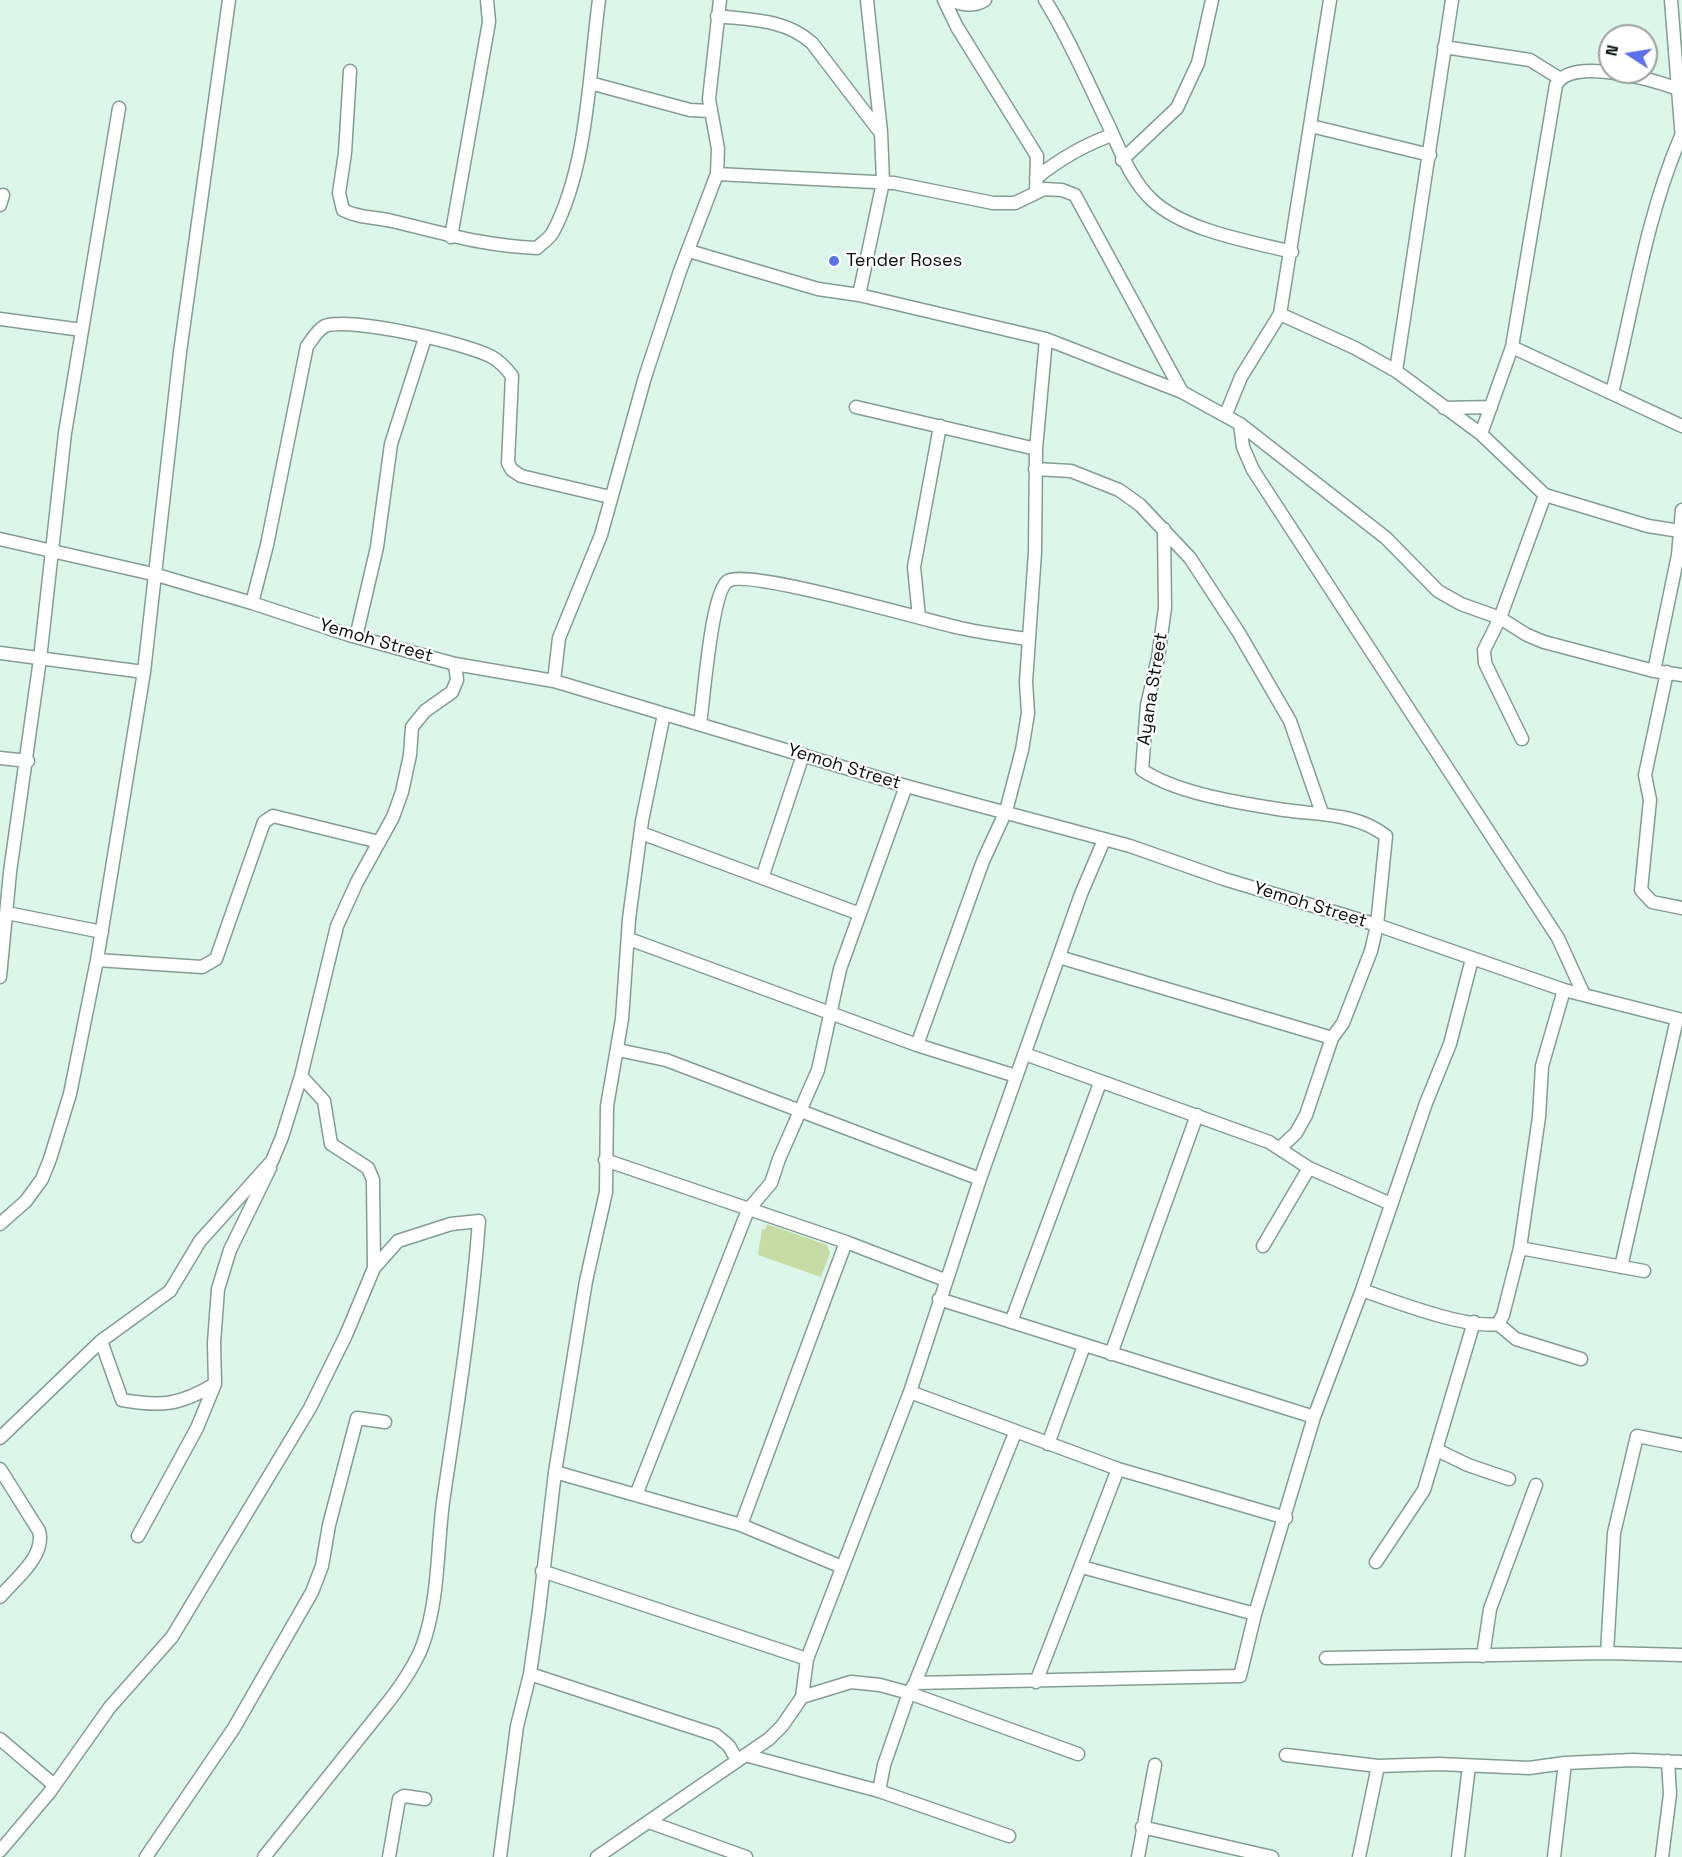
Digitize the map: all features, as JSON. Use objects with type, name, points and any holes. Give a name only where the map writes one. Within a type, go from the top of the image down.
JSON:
[{"type":"street","points":[[0,1224],[31,1194],[42,1179],[50,1159],[73,1083],[97,960],[144,672],[157,575],[180,352],[230,0]]},
{"type":"street","points":[[451,237],[489,22],[487,0]]},
{"type":"street","points":[[350,71],[345,153],[339,194],[343,210],[352,215],[386,220],[451,237],[507,247],[537,248],[553,234],[578,161],[590,84],[599,0]]},
{"type":"street","points":[[554,681],[559,638],[601,535],[645,377],[717,174],[718,149],[709,99],[720,0]]},
{"type":"street","points":[[859,295],[883,182],[881,132],[867,0]]},
{"type":"street","points":[[944,0],[957,27],[1036,156],[1036,193]]},
{"type":"street","points":[[953,0],[967,4],[979,4],[985,0]]},
{"type":"street","points":[[1045,0],[1061,25],[1122,160],[1152,200],[1179,218],[1226,235],[1292,252]]},
{"type":"street","points":[[1122,160],[1177,108],[1198,63],[1212,0]]},
{"type":"street","points":[[1226,414],[1241,376],[1280,314],[1292,252],[1330,0]]},
{"type":"street","points":[[1396,371],[1452,0]]},
{"type":"street","points":[[1612,393],[1654,215],[1667,169],[1681,138],[1671,0]]},
{"type":"street","points":[[717,16],[783,24],[800,32],[812,43],[881,132]]},
{"type":"street","points":[[1444,47],[1530,60],[1559,78]]},
{"type":"street","points":[[1481,434],[1512,347],[1559,78],[1591,71],[1642,78],[1678,89]]},
{"type":"street","points":[[590,84],[690,110],[711,111]]},
{"type":"street","points":[[0,977],[7,913],[5,872],[28,761],[65,433],[119,108]]},
{"type":"street","points":[[1311,126],[1430,155]]},
{"type":"street","points":[[1036,178],[1063,157],[1092,142],[1112,135]]},
{"type":"street","points":[[717,174],[883,182],[993,203],[1015,203],[1044,189],[1062,190],[1075,195],[1182,392]]},
{"type":"street","points":[[689,251],[818,289],[859,295],[1046,339],[1182,392],[1226,414],[1240,424],[1386,538],[1438,591],[1461,604],[1500,618],[1527,635],[1544,642],[1654,671],[1682,675]]},
{"type":"street","points":[[1280,314],[1355,348],[1396,371],[1481,434],[1545,495],[1648,526],[1680,531]]},
{"type":"street","points":[[0,319],[82,330]]},
{"type":"street","points":[[252,603],[267,546],[307,346],[323,327],[340,323],[463,346],[491,356],[503,364],[512,376],[508,463],[512,470],[521,476],[610,497]]},
{"type":"street","points":[[356,637],[376,547],[391,444],[426,338]]},
{"type":"street","points":[[917,1045],[983,861],[1006,811],[1022,750],[1028,713],[1028,639],[1035,552],[1035,449],[1046,339]]},
{"type":"street","points":[[1512,347],[1682,426]]},
{"type":"street","points":[[856,407],[1035,449]]},
{"type":"street","points":[[1444,408],[1491,407]]},
{"type":"street","points":[[1240,424],[1243,447],[1253,470],[1558,938],[1584,996]]},
{"type":"street","points":[[919,617],[914,567],[940,426]]},
{"type":"street","points":[[1035,469],[1071,471],[1119,490],[1140,505],[1164,529],[1190,558],[1239,633],[1290,722],[1322,813],[1357,821],[1386,836],[1377,925],[1371,951],[1343,1023],[1332,1038],[1306,1115],[1296,1133],[1280,1149]]},
{"type":"street","points":[[1522,739],[1485,663],[1484,650],[1500,618],[1545,495]]},
{"type":"street","points":[[1654,671],[1678,555],[1682,510]]},
{"type":"street","name":"Ayana Street","points":[[1164,529],[1165,608],[1158,658],[1147,705],[1142,770],[1154,778],[1198,792],[1285,810],[1322,813]]},
{"type":"street","name":"Yemoh Street","points":[[0,539],[157,575],[356,637],[455,664],[554,681],[906,786],[1006,811],[1104,840],[1377,925],[1564,990],[1679,1020]]},
{"type":"street","points":[[700,723],[715,611],[721,589],[728,581],[738,578],[774,584],[961,628],[1028,639]]},
{"type":"street","points":[[0,653],[144,672]]},
{"type":"street","points":[[138,1536],[197,1428],[215,1384],[214,1344],[218,1289],[230,1250],[263,1186],[282,1137],[301,1076],[337,926],[402,792],[410,755],[412,727],[425,711],[452,692],[457,680],[455,664]]},
{"type":"street","points":[[1667,672],[1645,775],[1650,800],[1641,890],[1652,902],[1682,908]]},
{"type":"street","points":[[500,1857],[517,1726],[530,1674],[555,1472],[586,1281],[606,1192],[607,1106],[618,1050],[628,972],[628,939],[641,833],[663,714]]},
{"type":"street","points":[[762,878],[803,755]]},
{"type":"street","points":[[0,758],[28,761]]},
{"type":"street","points":[[636,1495],[748,1210],[771,1183],[778,1159],[818,1070],[840,969],[906,786]]},
{"type":"street","points":[[97,960],[202,967],[216,959],[264,822],[273,816],[379,842]]},
{"type":"street","points":[[641,833],[860,915]]},
{"type":"street","points":[[597,1857],[741,1758],[782,1726],[802,1697],[807,1659],[910,1392],[945,1280],[1016,1076],[1104,840]]},
{"type":"street","points":[[7,913],[102,932]]},
{"type":"street","points":[[628,939],[917,1045],[1016,1076]]},
{"type":"street","points":[[1059,957],[1332,1038]]},
{"type":"street","points":[[802,1697],[851,1682],[912,1688],[1239,1676],[1255,1614],[1286,1518],[1314,1417],[1362,1290],[1425,1103],[1450,1044],[1473,958]]},
{"type":"street","points":[[1498,1324],[1503,1315],[1520,1248],[1539,1117],[1542,1066],[1564,990]]},
{"type":"street","points":[[1621,1267],[1679,1020]]},
{"type":"street","points":[[618,1050],[666,1060],[980,1179]]},
{"type":"street","points":[[1025,1054],[1100,1083],[1197,1115],[1280,1149],[1309,1168],[1391,1204]]},
{"type":"street","points":[[301,1076],[324,1101],[331,1144],[368,1168],[373,1180],[374,1268]]},
{"type":"street","points":[[1011,1322],[1100,1083]]},
{"type":"street","points":[[1111,1354],[1197,1115]]},
{"type":"street","points":[[605,1160],[846,1242],[945,1280]]},
{"type":"street","points":[[0,1437],[101,1341],[170,1291],[200,1241],[272,1161]]},
{"type":"street","points":[[1263,1246],[1309,1168]]},
{"type":"street","points":[[0,1851],[54,1785],[110,1707],[171,1637],[310,1408],[346,1335],[374,1268],[398,1241],[451,1224],[479,1221],[471,1314],[443,1506],[439,1562],[422,1645],[408,1676],[264,1857]]},
{"type":"street","points":[[741,1525],[846,1242]]},
{"type":"street","points":[[1520,1248],[1644,1271]]},
{"type":"street","points":[[1362,1290],[1474,1322],[1498,1324],[1516,1339],[1581,1359]]},
{"type":"street","points":[[939,1299],[1314,1417]]},
{"type":"street","points":[[1376,1562],[1424,1490],[1474,1322]]},
{"type":"street","points":[[101,1341],[122,1400],[148,1405],[187,1400],[215,1384]]},
{"type":"street","points":[[1048,1444],[1083,1346]]},
{"type":"street","points":[[910,1392],[1015,1433],[1118,1469],[1286,1518]]},
{"type":"street","points":[[146,1857],[234,1728],[312,1592],[322,1566],[329,1525],[357,1418],[385,1422]]},
{"type":"street","points":[[879,1791],[884,1765],[912,1688],[1015,1433]]},
{"type":"street","points":[[1606,1653],[1614,1533],[1637,1436],[1682,1445]]},
{"type":"street","points":[[1437,1449],[1468,1465],[1509,1479]]},
{"type":"street","points":[[1036,1682],[1118,1469]]},
{"type":"street","points":[[0,1470],[42,1539],[40,1550],[0,1597]]},
{"type":"street","points":[[555,1472],[741,1525],[842,1567]]},
{"type":"street","points":[[1484,1656],[1490,1609],[1536,1485]]},
{"type":"street","points":[[1082,1567],[1255,1614]]},
{"type":"street","points":[[542,1571],[807,1659]]},
{"type":"street","points":[[1326,1658],[1606,1653],[1682,1655]]},
{"type":"street","points":[[530,1674],[716,1735],[741,1758],[879,1791],[1009,1836]]},
{"type":"street","points":[[912,1688],[1078,1754]]},
{"type":"street","points":[[0,1739],[54,1785]]},
{"type":"street","points":[[1286,1755],[1378,1766],[1529,1768],[1564,1763],[1682,1762]]},
{"type":"street","points":[[1662,1857],[1670,1794],[1668,1761]]},
{"type":"street","points":[[1554,1857],[1564,1763]]},
{"type":"street","points":[[1138,1857],[1155,1765]]},
{"type":"street","points":[[1359,1857],[1378,1766]]},
{"type":"street","points":[[1458,1857],[1468,1766]]},
{"type":"street","points":[[389,1857],[399,1799],[404,1796],[425,1799]]},
{"type":"street","points":[[650,1822],[746,1857]]},
{"type":"street","points":[[1142,1827],[1272,1857]]},
{"type":"green space","points":[[767,1224],[827,1245],[830,1253],[821,1277],[758,1255],[762,1229],[765,1230]]},
{"type":"place","name":"Tender Roses","points":[[834,261]]}]
